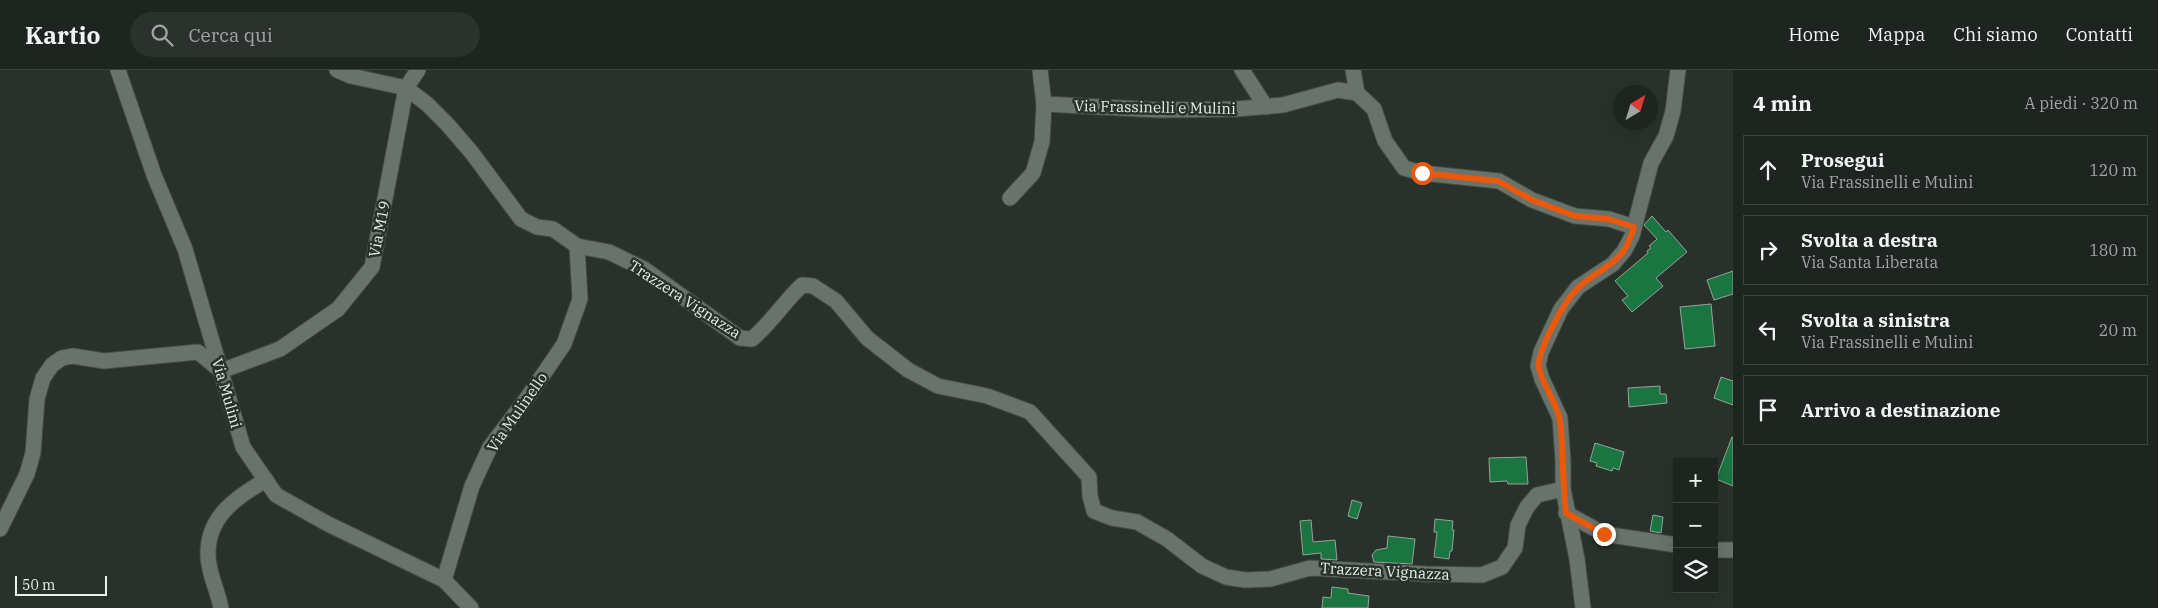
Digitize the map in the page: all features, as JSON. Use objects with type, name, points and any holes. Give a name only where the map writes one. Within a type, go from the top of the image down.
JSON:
[{"type":"street","name":"Via Mulini","points":[[118,70],[154,175],[185,249],[243,447],[276,495],[328,524],[444,580],[471,608]]},
{"type":"street","points":[[337,70],[351,76],[406,88]]},
{"type":"street","name":"Via M19","points":[[221,372],[280,349],[338,309],[372,267],[406,88],[418,70]]},
{"type":"street","points":[[1010,198],[1033,173],[1042,142],[1044,104],[1040,70]]},
{"type":"street","points":[[1242,70],[1266,107]]},
{"type":"street","points":[[1353,70],[1357,93],[1374,109],[1386,141],[1404,168],[1422,173],[1498,181],[1532,200],[1575,216],[1609,219],[1634,227]]},
{"type":"street","points":[[1583,608],[1577,559],[1566,513],[1563,489],[1560,418],[1538,366],[1541,352],[1561,309],[1578,288],[1613,264],[1624,250],[1634,227],[1651,163],[1666,136],[1673,111],[1678,70]]},
{"type":"street","name":"Trazzera Vignazza","points":[[406,88],[428,104],[448,125],[521,219],[537,227],[554,229],[577,246],[609,252],[644,269],[740,338],[752,339],[769,324],[790,296],[802,285],[812,286],[836,301],[867,338],[908,370],[938,386],[987,396],[1030,412],[1089,477],[1090,496],[1094,511],[1112,518],[1138,522],[1167,540],[1202,566],[1226,577],[1245,580],[1270,579],[1310,568],[1482,575],[1502,567],[1515,548],[1518,525],[1527,507],[1537,495],[1563,489]]},
{"type":"street","name":"Via Frassinelli e Mulini","points":[[1044,104],[1159,110],[1236,109],[1284,105],[1338,90],[1357,93]]},
{"type":"street","name":"Via Mulinello","points":[[444,580],[472,486],[490,446],[527,398],[564,344],[580,300],[577,246]]},
{"type":"street","points":[[0,529],[27,474],[33,453],[37,399],[44,378],[52,365],[62,358],[73,356],[104,361],[198,352],[221,372]]},
{"type":"street","points":[[221,608],[208,556],[211,535],[218,519],[231,502],[266,480]]},
{"type":"street","points":[[1566,513],[1604,534],[1673,544]]},
{"type":"street","points":[[1718,550],[1733,550]]},
{"type":"building","points":[[1652,216],[1666,232],[1668,230],[1687,252],[1656,278],[1663,286],[1632,312],[1622,300],[1628,296],[1615,281],[1648,253],[1647,251],[1651,248],[1649,246],[1657,239],[1644,225]]},
{"type":"building","points":[[1733,271],[1733,294],[1714,300],[1707,280]]},
{"type":"building","points":[[1711,304],[1715,346],[1685,349],[1680,307]]},
{"type":"building","points":[[1721,377],[1733,381],[1733,405],[1714,398]]},
{"type":"building","points":[[1660,386],[1660,394],[1666,394],[1667,403],[1629,407],[1628,388]]},
{"type":"building","points":[[1733,437],[1733,486],[1718,480],[1718,474]]},
{"type":"building","points":[[1595,443],[1624,452],[1619,470],[1613,468],[1612,471],[1596,466],[1597,463],[1590,461]]},
{"type":"building","points":[[1526,457],[1528,484],[1508,484],[1507,481],[1490,482],[1489,458]]},
{"type":"building","points":[[1352,500],[1362,503],[1357,519],[1348,516]]},
{"type":"building","points":[[1653,515],[1663,517],[1661,533],[1650,531]]},
{"type":"building","points":[[1435,519],[1453,521],[1452,551],[1450,551],[1449,559],[1434,557],[1437,532],[1434,532]]},
{"type":"building","points":[[1311,520],[1313,542],[1335,540],[1337,560],[1321,559],[1321,553],[1303,555],[1300,521]]},
{"type":"building","points":[[1388,536],[1415,539],[1412,564],[1374,562],[1372,555],[1376,550],[1387,548]]},
{"type":"building","points":[[1332,587],[1348,589],[1348,593],[1369,596],[1368,608],[1322,608],[1323,597],[1331,598]]},
{"type":"route","points":[[1422,173],[1498,181],[1532,200],[1575,216],[1609,219],[1634,227],[1632,236],[1613,264],[1578,288],[1561,309],[1541,352],[1538,366],[1542,380],[1560,418],[1566,513],[1604,534]]}]
